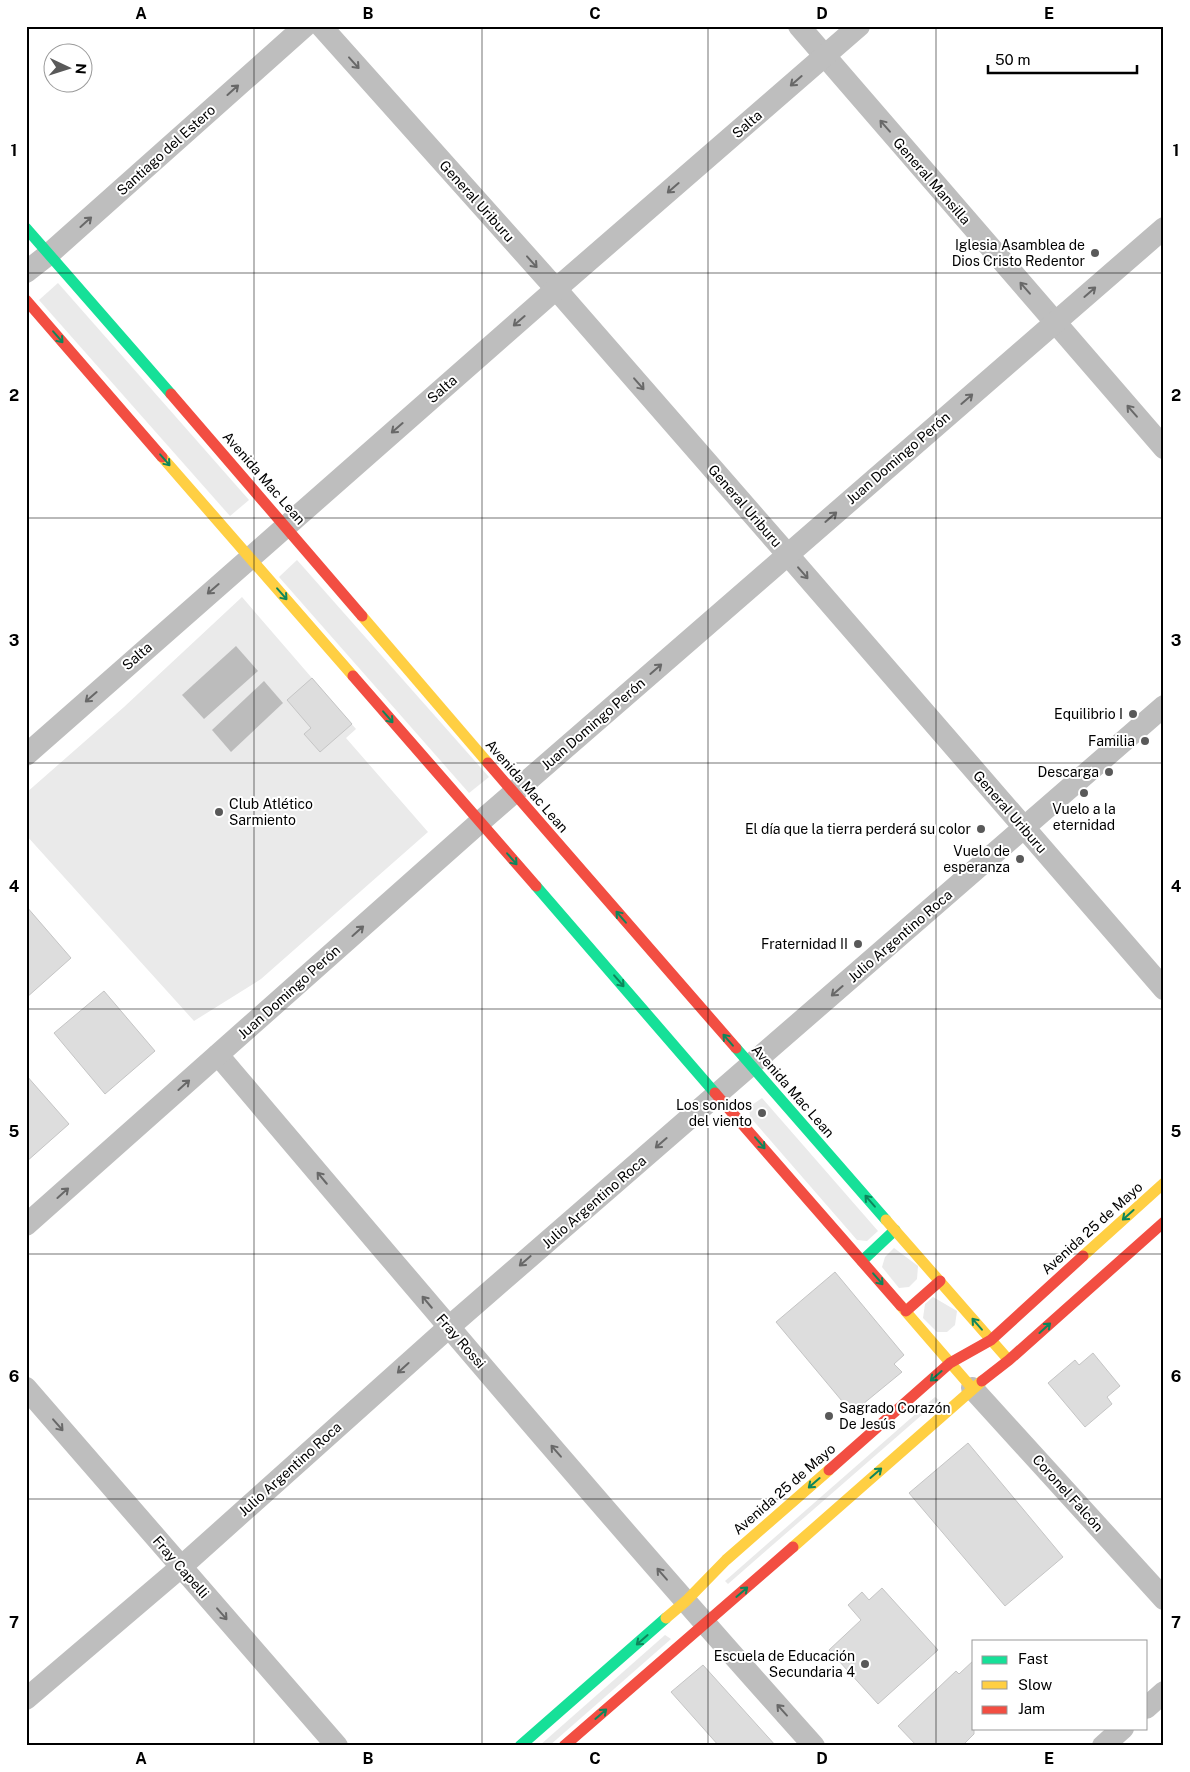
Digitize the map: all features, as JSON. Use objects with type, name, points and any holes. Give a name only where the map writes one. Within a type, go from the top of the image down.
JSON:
[{"type":"main road","name":"Avenida Mac Lean","points":[[26,228],[286,526],[513,793],[1009,1360]]},
{"type":"main road","points":[[26,300],[972,1388]]},
{"type":"main road","name":"Avenida 25 de Mayo","points":[[520,1746],[686,1601],[726,1560],[950,1363],[991,1340],[1164,1183]]},
{"type":"main road","points":[[564,1746],[705,1625],[972,1388],[1009,1360],[1164,1222]]},
{"type":"main road","points":[[862,1260],[895,1230]]},
{"type":"main road","points":[[906,1311],[940,1281]]},
{"type":"street","name":"Santiago del Estero","points":[[26,272],[49,254],[305,26]]},
{"type":"street","name":"General Uriburu","points":[[321,26],[556,289],[788,554],[1164,989]]},
{"type":"street","name":"General Mansilla","points":[[799,26],[1164,448]]},
{"type":"street","name":"Salta","points":[[26,755],[556,289],[859,26]]},
{"type":"street","name":"Juan Domingo Perón","points":[[26,1225],[513,793],[1164,228]]},
{"type":"street","name":"Julio Argentino Roca","points":[[26,1699],[181,1567],[449,1327],[1164,706]]},
{"type":"street","name":"Fray Rossi","points":[[218,1055],[705,1625],[814,1746]]},
{"type":"street","name":"Fray Capelli","points":[[26,1388],[337,1746]]},
{"type":"street","name":"Coronel Falcón","points":[[972,1388],[1164,1599]]},
{"type":"street","points":[[1148,1706],[1164,1692]]},
{"type":"street","points":[[1103,1746],[1121,1730]]},
{"type":"shaded area","points":[[58,283],[249,500],[230,516],[39,300]]},
{"type":"shaded area","points":[[297,560],[489,777],[469,793],[279,577]]},
{"type":"shaded area","name":"Club Atlético Sarmiento","points":[[242,597],[356,729],[346,738],[428,832],[261,979],[194,1021],[26,835],[26,793],[124,707]]},
{"type":"shaded area","points":[[236,646],[258,671],[204,719],[182,695]]},
{"type":"shaded area","points":[[264,681],[283,703],[231,752],[212,730]]},
{"type":"shaded area","points":[[762,1098],[878,1231],[867,1241],[857,1240],[750,1117],[749,1107]]},
{"type":"shaded area","points":[[894,1248],[918,1266],[917,1279],[909,1287],[899,1288],[882,1267],[885,1257]]},
{"type":"shaded area","points":[[933,1297],[957,1311],[955,1325],[947,1332],[937,1332],[923,1318],[925,1304]]},
{"type":"shaded area","points":[[935,1397],[939,1400],[728,1584],[725,1581]]},
{"type":"shaded area","points":[[665,1635],[671,1639],[549,1746],[539,1746]]},
{"type":"building","points":[[312,678],[352,724],[320,752],[304,734],[311,728],[287,700]]},
{"type":"building","points":[[26,906],[71,958],[26,998]]},
{"type":"building","points":[[104,991],[155,1051],[105,1094],[54,1033]]},
{"type":"building","points":[[26,1075],[69,1124],[26,1162]]},
{"type":"building","points":[[835,1272],[904,1355],[894,1364],[902,1372],[852,1413],[776,1322]]},
{"type":"building","points":[[1093,1353],[1120,1386],[1107,1397],[1112,1404],[1085,1427],[1048,1383],[1075,1360],[1079,1365]]},
{"type":"building","points":[[968,1443],[1063,1557],[1005,1606],[909,1493]]},
{"type":"building","points":[[882,1588],[938,1650],[878,1704],[829,1650],[861,1620],[848,1605],[862,1592],[869,1600]]},
{"type":"building","points":[[972,1662],[972,1730],[974,1730],[974,1734],[962,1746],[917,1746],[898,1726],[956,1671],[959,1674]]},
{"type":"building","points":[[703,1665],[776,1746],[719,1746],[671,1692]]},
{"type":"traffic: fast","points":[[26,228],[171,394]]},
{"type":"traffic: fast","points":[[536,886],[715,1093]]},
{"type":"traffic: fast","points":[[736,1048],[886,1220]]},
{"type":"traffic: fast","points":[[862,1261],[895,1230]]},
{"type":"traffic: fast","points":[[520,1746],[666,1618]]},
{"type":"traffic: slow","points":[[162,457],[353,676]]},
{"type":"traffic: slow","points":[[362,616],[488,763]]},
{"type":"traffic: slow","points":[[1083,1256],[1164,1183]]},
{"type":"traffic: slow","points":[[886,1220],[1006,1357]]},
{"type":"traffic: slow","points":[[901,1306],[972,1388]]},
{"type":"traffic: slow","points":[[793,1547],[982,1381]]},
{"type":"traffic: slow","points":[[666,1618],[686,1601],[726,1560],[829,1470]]},
{"type":"traffic: jam","points":[[26,300],[162,457]]},
{"type":"traffic: jam","points":[[171,394],[362,616]]},
{"type":"traffic: jam","points":[[353,676],[536,886]]},
{"type":"traffic: jam","points":[[488,763],[736,1048]]},
{"type":"traffic: jam","points":[[715,1093],[901,1306]]},
{"type":"traffic: jam","points":[[982,1381],[1009,1360],[1164,1222]]},
{"type":"traffic: jam","points":[[829,1470],[950,1363],[991,1340],[1083,1256]]},
{"type":"traffic: jam","points":[[906,1311],[940,1281]]},
{"type":"traffic: jam","points":[[564,1746],[793,1547]]},
{"type":"place","name":"Iglesia Asamblea de Dios Cristo Redentor","points":[[1095,253]]},
{"type":"place","name":"Equilibrio I","points":[[1133,714]]},
{"type":"place","name":"Familia","points":[[1145,741]]},
{"type":"place","name":"Descarga","points":[[1109,772]]},
{"type":"place","name":"Vuelo a la eternidad","points":[[1084,793]]},
{"type":"place","name":"Club Atlético Sarmiento","points":[[219,812]]},
{"type":"place","name":"El día que la tierra perderá su color","points":[[981,829]]},
{"type":"place","name":"Vuelo de esperanza","points":[[1020,859]]},
{"type":"place","name":"Fraternidad II","points":[[858,944]]},
{"type":"place","name":"Los sonidos del viento","points":[[762,1113]]},
{"type":"place","name":"Sagrado Corazón De Jesús","points":[[829,1416]]},
{"type":"place","name":"Escuela de Educación Secundaria 4","points":[[865,1664]]}]
